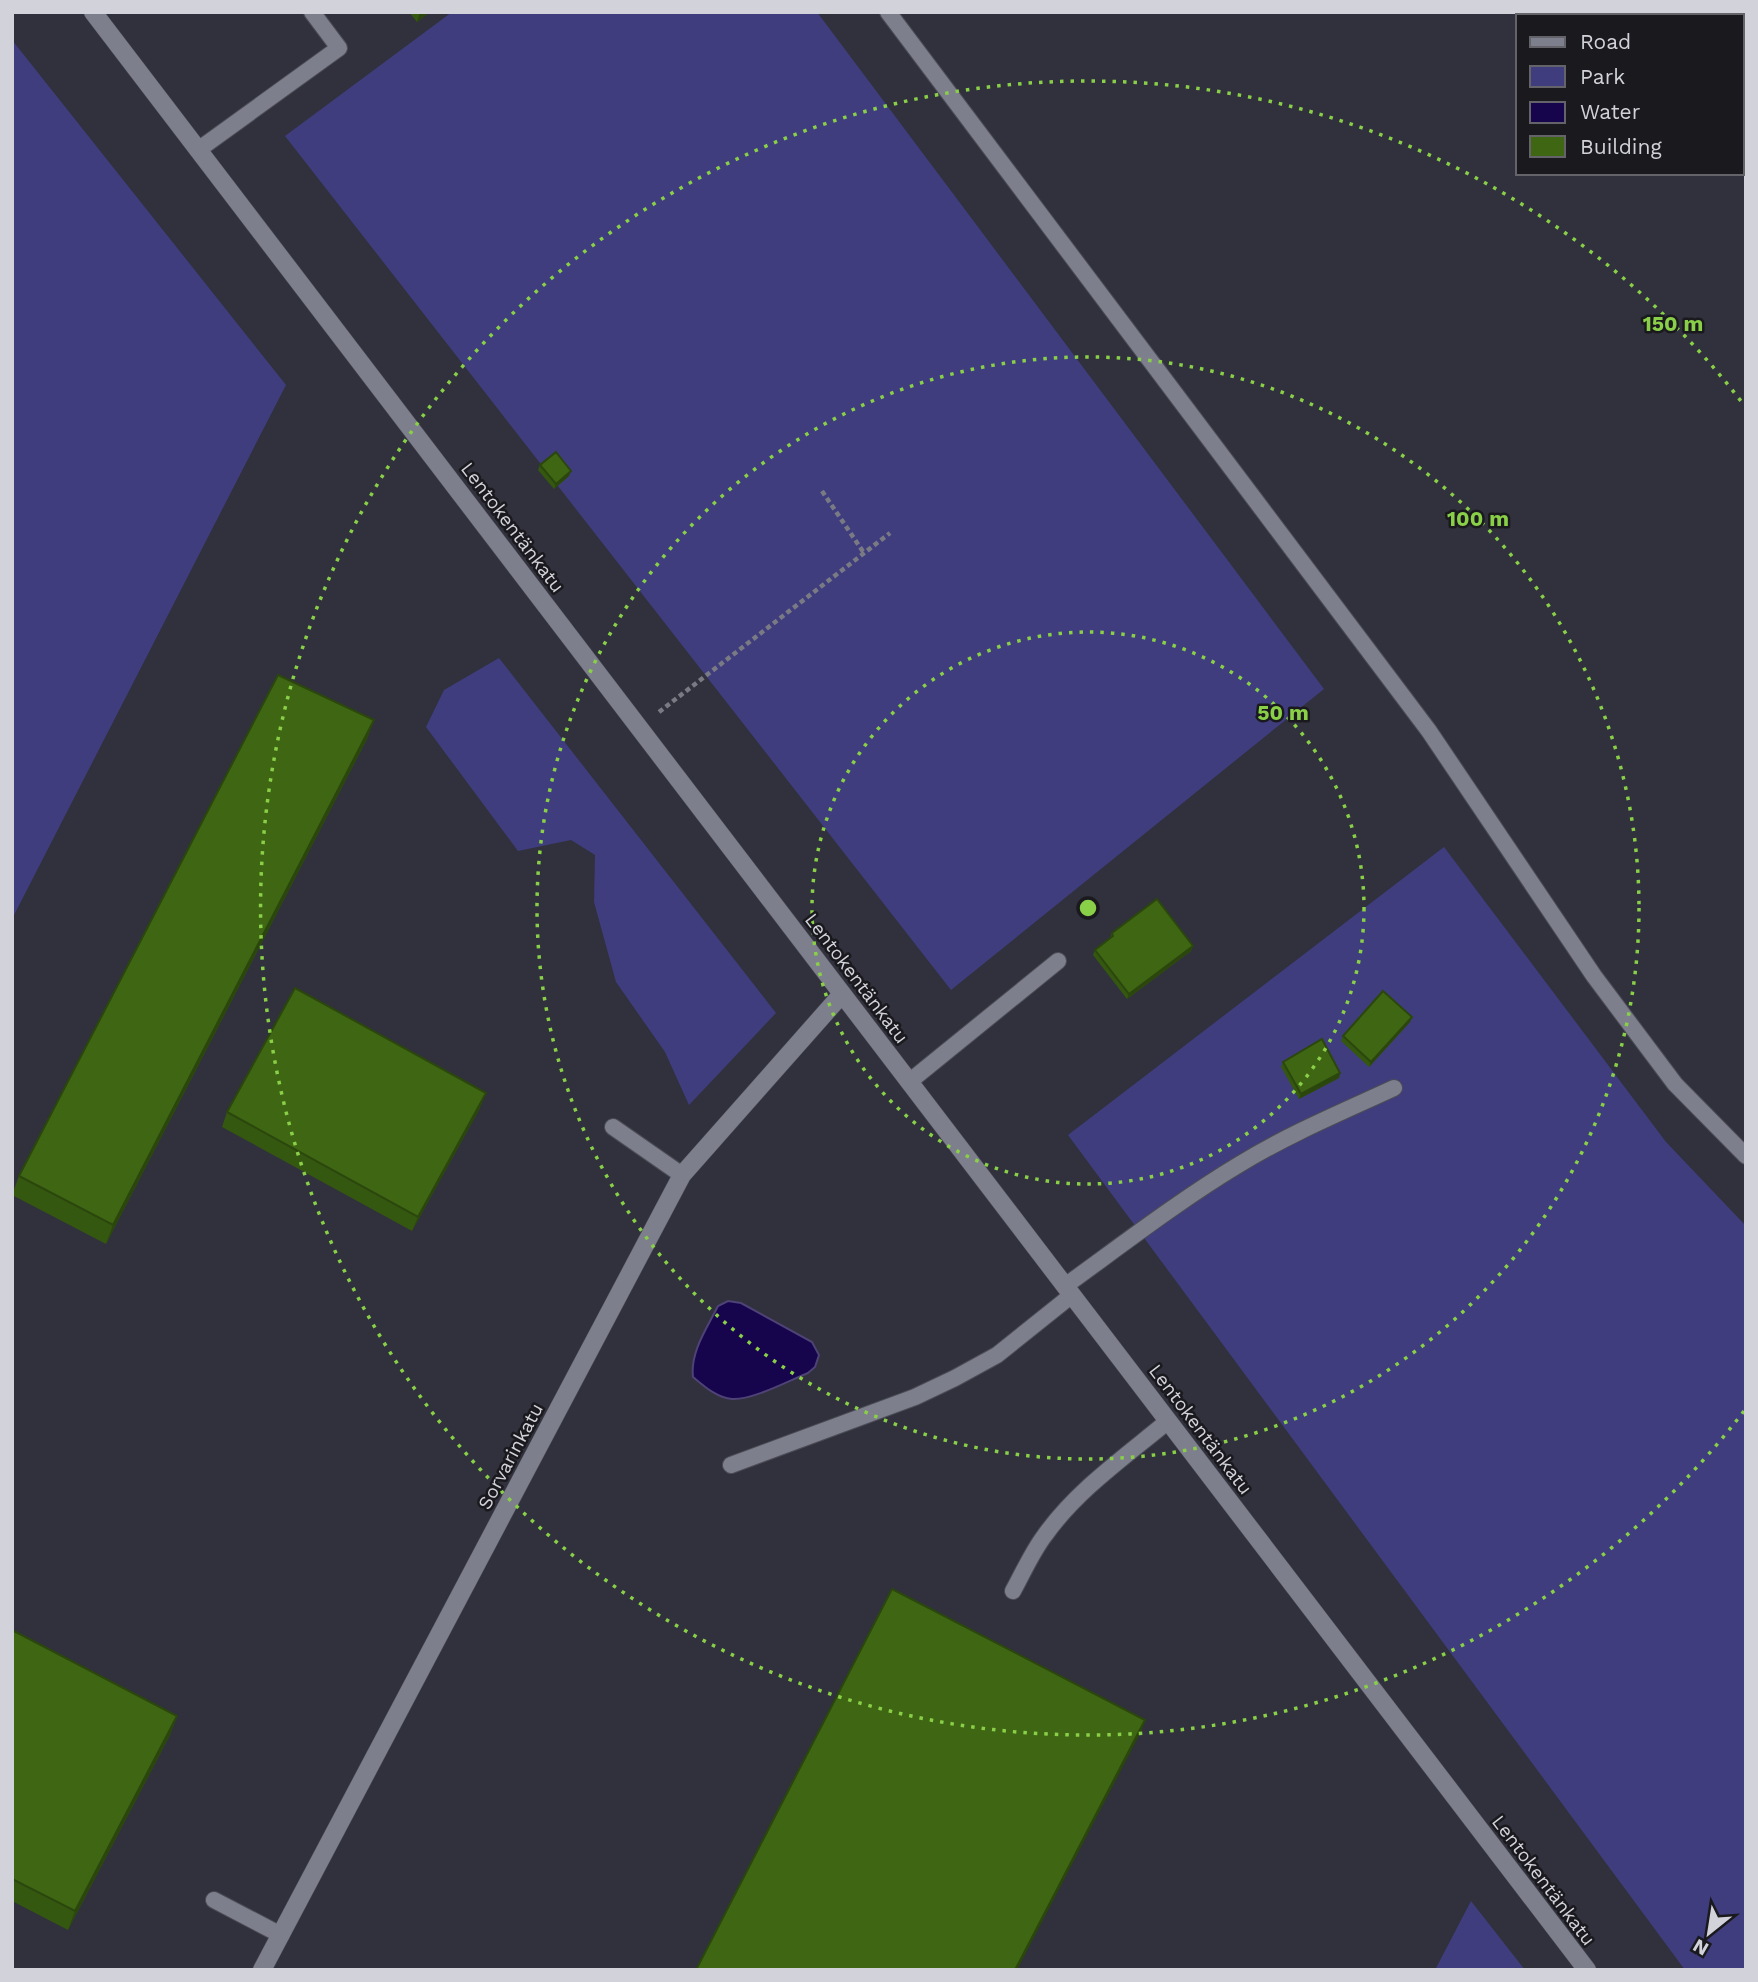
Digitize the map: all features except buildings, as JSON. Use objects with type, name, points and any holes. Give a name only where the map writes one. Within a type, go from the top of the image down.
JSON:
[{"type":"street","name":"Lentokentänkatu","points":[[93,12],[1587,1970]]},
{"type":"street","name":"Sorvarinkatu","points":[[262,1970],[682,1175],[842,994]]},
{"type":"lane","points":[[198,149],[339,48],[312,12]]},
{"type":"lane","points":[[888,12],[1429,731],[1610,997],[1675,1084],[1746,1156]]},
{"type":"lane","points":[[909,1082],[1058,961]]},
{"type":"lane","points":[[731,1465],[915,1397],[997,1355],[1069,1290],[1157,1219],[1241,1163],[1328,1118],[1394,1088]]},
{"type":"lane","points":[[613,1127],[682,1175]]},
{"type":"lane","points":[[1013,1591],[1044,1535],[1068,1507],[1168,1421]]},
{"type":"lane","points":[[214,1900],[281,1935]]},
{"type":"path","points":[[822,491],[864,553]]},
{"type":"path","points":[[639,728],[890,533]]},
{"type":"green space","points":[[452,12],[817,12],[1324,689],[951,990],[285,136]]},
{"type":"green space","points":[[12,40],[286,385],[12,919]]},
{"type":"green space","points":[[499,658],[776,1013],[689,1105],[665,1052],[616,982],[594,902],[595,855],[571,840],[518,851],[426,727],[444,690]]},
{"type":"green space","points":[[1444,847],[1666,1142],[1746,1226],[1746,1970],[1685,1970],[1068,1135]]},
{"type":"green space","points":[[1471,1901],[1525,1970],[1435,1970]]},
{"type":"water","points":[[728,1301],[741,1303],[812,1342],[819,1355],[815,1367],[808,1373],[770,1389],[740,1398],[726,1398],[706,1388],[693,1377],[694,1358],[718,1306]]}]
